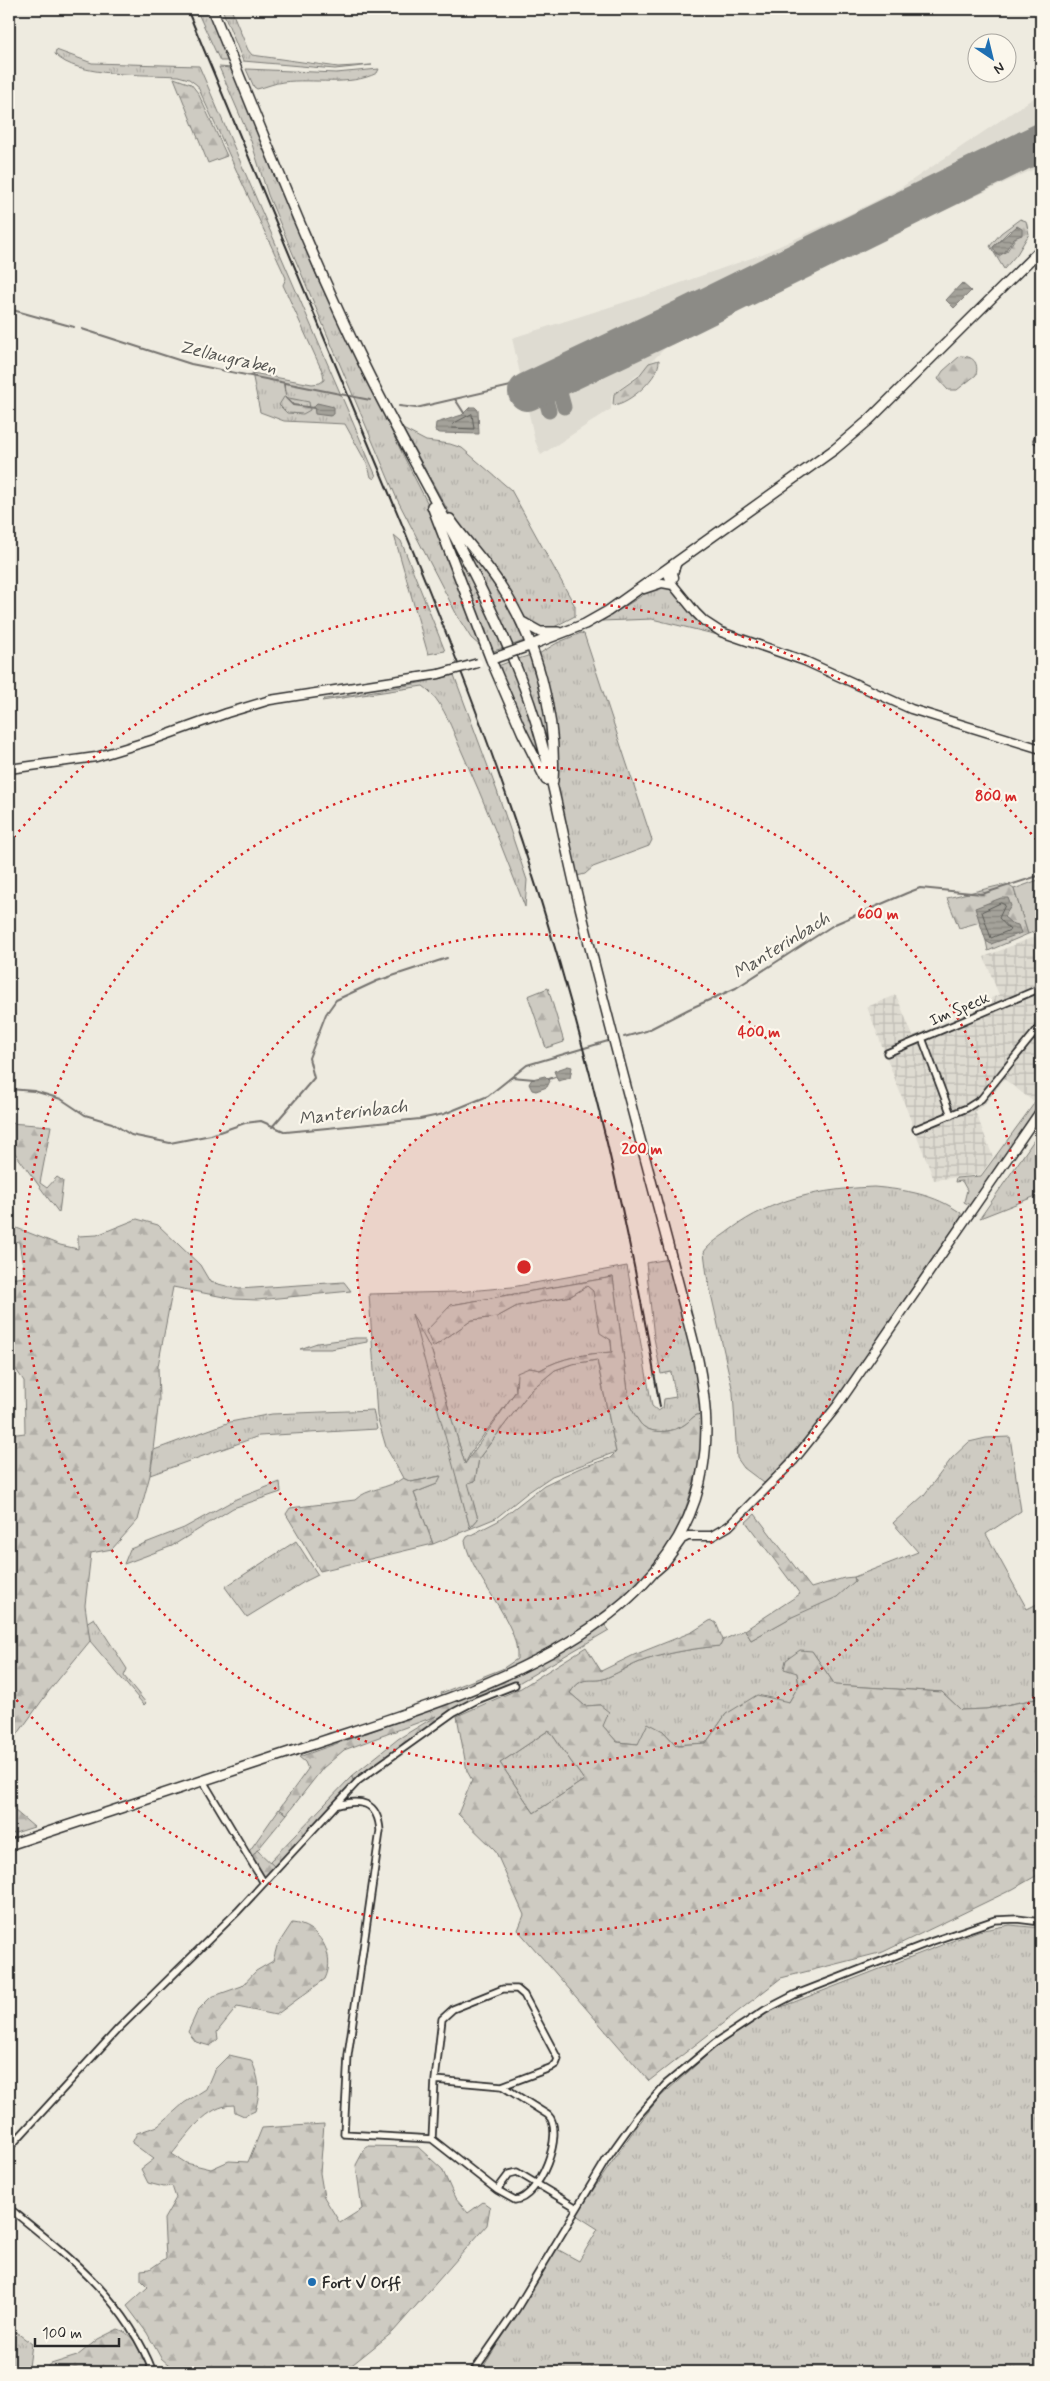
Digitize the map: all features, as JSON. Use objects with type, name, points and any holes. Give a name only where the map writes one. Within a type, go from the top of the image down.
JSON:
[{"type":"main road","points":[[9,1846],[445,1700],[540,1657],[598,1622],[624,1603],[652,1573],[680,1533],[697,1494],[706,1444],[703,1389],[669,1244],[580,911],[540,738],[506,640],[481,587],[368,374],[318,269],[212,9]]},
{"type":"main road","points":[[493,659],[565,632],[598,617],[784,486],[869,420],[1041,249]]},
{"type":"main road","points":[[410,455],[493,659],[555,801]]},
{"type":"main road","points":[[425,482],[454,526],[501,586],[522,622],[548,707],[554,768],[553,792]]},
{"type":"main road","points":[[522,622],[540,632],[565,632]]},
{"type":"street","points":[[673,581],[673,573],[678,562]]},
{"type":"street","points":[[666,570],[704,621],[721,632],[805,661],[911,709],[1041,749]]},
{"type":"street","points":[[633,594],[654,584],[673,581]]},
{"type":"street","points":[[9,769],[75,761],[105,754],[270,700],[439,674],[493,659]]},
{"type":"street","name":"Im Speck","points":[[887,1053],[1041,988]]},
{"type":"street","points":[[916,1129],[951,1115],[981,1099],[1041,1025]]},
{"type":"street","points":[[922,1038],[951,1115]]},
{"type":"street","points":[[652,1573],[664,1564],[682,1539],[688,1536],[712,1536],[729,1526],[782,1473],[837,1406],[1041,1110]]},
{"type":"street","points":[[9,2148],[118,2029],[264,1883],[359,1780],[443,1718],[466,1704],[515,1685]]},
{"type":"street","points":[[203,1781],[264,1883]]},
{"type":"street","points":[[334,1806],[353,1800],[365,1803],[374,1810],[379,1821],[380,1831],[348,2055],[344,2134],[432,2139],[497,2190],[512,2199],[523,2199],[548,2165],[554,2125],[548,2115],[502,2086]]},
{"type":"street","points":[[473,2372],[516,2310],[606,2160],[636,2118],[656,2095],[715,2042],[756,2015],[794,1995],[933,1941],[994,1920],[1017,1919],[1041,1922]]},
{"type":"street","points":[[432,2139],[435,2080],[440,2026],[445,2016],[453,2009],[511,1988],[517,1989],[524,1995],[558,2059],[556,2064],[550,2068],[502,2086],[435,2080]]},
{"type":"street","points":[[497,2190],[505,2178],[513,2172],[517,2172],[535,2185],[577,2208]]},
{"type":"street","points":[[9,2208],[62,2250],[94,2280],[132,2327],[153,2372]]},
{"type":"shaded area","points":[[1041,93],[1041,166],[708,320],[671,342],[640,373],[612,395],[611,409],[541,455],[535,441],[512,338],[641,297],[760,255],[856,211],[902,187]]},
{"type":"shaded area","points":[[1041,934],[1041,1091],[1034,1102],[1004,1079],[984,1105],[975,1111],[993,1157],[981,1174],[934,1180],[867,1007],[896,995],[913,1036],[992,1003],[991,998],[999,995],[984,957]]},
{"type":"green space","points":[[196,9],[208,9],[229,61],[220,61]]},
{"type":"green space","points":[[222,9],[231,9],[248,50],[252,55],[338,67],[372,65],[335,69],[243,61]]},
{"type":"green space","points":[[56,50],[92,63],[199,66],[376,476],[374,479],[371,477],[368,466],[345,424],[284,421],[260,412],[252,373],[312,384],[320,383],[324,380],[323,373],[283,285],[286,278],[197,85],[189,79],[178,76],[95,71],[65,62],[55,54]]},
{"type":"green space","points":[[219,67],[232,68],[317,277],[432,512],[483,644],[480,646],[471,638],[459,619],[397,499],[268,195],[251,141]]},
{"type":"green space","points":[[246,69],[336,73],[379,69],[377,73],[355,80],[283,82],[257,89],[254,87]]},
{"type":"green space","points":[[174,78],[191,84],[198,93],[227,156],[208,163]]},
{"type":"green space","points":[[1020,219],[1026,221],[1029,234],[1017,254],[1004,269],[993,251],[990,246],[1001,233]],"holes":[[[1010,230],[1016,237],[1007,251],[999,256],[993,251],[993,247]]]},
{"type":"green space","points":[[960,356],[968,357],[976,363],[976,375],[957,390],[948,390],[938,379],[943,371]]},
{"type":"green space","points":[[659,360],[654,374],[635,395],[613,405],[614,394],[638,377],[649,363]]},
{"type":"green space","points":[[284,397],[309,402],[310,410],[303,414],[287,413],[279,405]]},
{"type":"green space","points":[[403,429],[426,441],[450,444],[462,448],[511,490],[575,606],[575,616],[554,627],[541,629],[529,623],[506,587],[451,516]]},
{"type":"green space","points":[[439,514],[506,647],[494,651],[490,647]]},
{"type":"green space","points":[[453,528],[507,600],[526,640],[513,645],[481,578]]},
{"type":"green space","points":[[394,535],[401,541],[445,651],[428,654]]},
{"type":"green space","points":[[657,586],[672,588],[698,621],[718,635],[652,619],[602,621]]},
{"type":"green space","points":[[581,633],[584,634],[652,840],[649,846],[593,867],[585,874],[577,876],[557,782],[537,655],[557,643]]},
{"type":"green space","points":[[531,655],[545,702],[552,768],[529,687],[518,659]]},
{"type":"green space","points":[[511,661],[533,726],[545,770],[529,741],[498,666]]},
{"type":"green space","points":[[454,675],[497,791],[527,880],[525,907],[451,725],[430,692],[423,686],[322,701],[324,699]]},
{"type":"green space","points":[[1041,879],[1041,929],[1028,934],[1014,889]]},
{"type":"green space","points":[[1006,884],[1014,889],[1028,934],[988,951],[986,941],[992,944],[1011,923],[1004,917],[976,908],[980,922],[959,928],[947,898]]},
{"type":"green space","points":[[548,988],[564,1042],[546,1048],[528,996]]},
{"type":"green space","points":[[1036,1101],[1040,1103],[970,1205],[964,1202],[967,1190],[962,1181],[955,1182],[956,1178],[981,1176]]},
{"type":"green space","points":[[9,1123],[51,1126],[40,1183],[47,1188],[57,1177],[63,1181],[59,1213],[9,1145]]},
{"type":"green space","points":[[1041,1130],[1041,1194],[980,1218]]},
{"type":"green space","points":[[874,1187],[930,1197],[961,1213],[961,1217],[828,1411],[771,1478],[764,1483],[744,1468],[737,1458],[733,1392],[707,1276],[704,1252],[716,1240],[746,1219],[780,1203],[816,1193]]},
{"type":"green space","points":[[137,1219],[158,1225],[200,1265],[210,1282],[239,1289],[344,1282],[351,1291],[257,1300],[234,1299],[173,1287],[158,1366],[159,1400],[150,1475],[138,1520],[112,1549],[91,1553],[85,1605],[90,1641],[49,1691],[9,1746],[9,1435],[25,1433],[24,1381],[10,1361],[9,1354],[9,1279],[25,1277],[19,1242],[9,1240],[9,1225],[60,1245],[78,1249],[78,1236],[97,1235]]},
{"type":"green space","points":[[669,1259],[700,1384],[703,1413],[696,1415],[684,1425],[673,1430],[661,1432],[649,1430],[639,1421],[630,1406],[613,1277],[451,1305],[433,1347],[472,1320],[497,1317],[517,1306],[571,1296],[587,1286],[593,1291],[607,1328],[612,1352],[574,1357],[540,1370],[529,1368],[515,1382],[516,1391],[471,1452],[465,1464],[432,1352],[454,1467],[470,1528],[478,1519],[467,1483],[475,1481],[479,1458],[532,1389],[555,1370],[572,1364],[597,1360],[616,1452],[552,1476],[496,1518],[433,1544],[414,1493],[437,1484],[440,1476],[411,1482],[403,1478],[386,1447],[377,1416],[369,1294],[457,1292],[512,1287],[627,1266],[652,1406],[658,1411],[663,1408],[664,1399],[676,1397],[671,1372],[661,1374],[654,1338],[646,1263]]},
{"type":"green space","points":[[613,1277],[630,1406],[639,1421],[649,1430],[661,1432],[679,1428],[703,1413],[703,1434],[698,1464],[690,1495],[675,1535],[668,1548],[648,1574],[624,1598],[597,1619],[568,1638],[505,1671],[443,1697],[441,1693],[502,1669],[517,1659],[516,1645],[511,1630],[469,1555],[465,1541],[467,1537],[498,1521],[544,1485],[580,1468],[610,1458],[616,1452],[597,1360],[572,1364],[555,1370],[532,1389],[479,1458],[475,1481],[468,1483],[478,1519],[470,1528],[412,1314],[432,1352],[465,1464],[516,1391],[517,1373],[529,1368],[540,1370],[574,1357],[612,1352],[611,1340],[600,1333],[593,1291],[587,1286],[571,1296],[517,1306],[497,1317],[472,1320],[433,1347],[426,1331],[451,1305]]},
{"type":"green space","points":[[367,1338],[367,1342],[331,1349],[300,1349],[317,1343]]},
{"type":"green space","points":[[373,1410],[377,1429],[259,1436],[150,1475],[154,1450],[230,1422],[272,1414]]},
{"type":"green space","points":[[1010,1437],[1021,1511],[986,1534],[1027,1609],[1041,1602],[1041,1698],[986,1709],[961,1710],[942,1692],[835,1685],[812,1651],[797,1673],[799,1685],[789,1702],[726,1714],[706,1743],[676,1745],[663,1731],[638,1744],[617,1742],[603,1726],[600,1705],[585,1706],[570,1693],[579,1683],[588,1680],[601,1680],[640,1662],[686,1650],[720,1646],[723,1640],[745,1630],[751,1640],[855,1581],[854,1577],[918,1552],[893,1523],[924,1495],[952,1458],[969,1442],[986,1438]]},
{"type":"green space","points":[[441,1476],[437,1484],[414,1493],[433,1544],[320,1571],[286,1514],[290,1508],[355,1500],[366,1493],[403,1478],[411,1482]]},
{"type":"green space","points":[[280,1482],[281,1492],[233,1508],[172,1546],[124,1564],[130,1549],[184,1528],[236,1499]]},
{"type":"green space","points":[[755,1514],[811,1588],[844,1578],[854,1577],[855,1581],[837,1597],[792,1617],[751,1640],[745,1630],[800,1594],[746,1522]]},
{"type":"green space","points":[[296,1541],[318,1575],[247,1617],[225,1587]]},
{"type":"green space","points":[[94,1618],[127,1669],[124,1676],[146,1703],[144,1705],[90,1641],[86,1623]]},
{"type":"green space","points":[[711,1620],[716,1623],[723,1640],[720,1646],[686,1650],[660,1656],[640,1662],[601,1680],[583,1681],[570,1693],[585,1706],[600,1705],[609,1712],[603,1726],[617,1742],[638,1744],[648,1723],[663,1731],[676,1745],[706,1743],[726,1714],[757,1695],[789,1702],[799,1685],[797,1673],[784,1669],[786,1660],[800,1650],[812,1651],[835,1685],[942,1692],[961,1710],[986,1709],[1041,1698],[1041,1873],[1013,1889],[883,1952],[781,1978],[649,2081],[518,1930],[524,1915],[495,1850],[458,1814],[472,1780],[467,1771],[457,1716],[521,1688],[586,1647],[601,1671],[634,1655],[692,1632]],"holes":[[[549,1730],[584,1780],[534,1813],[500,1763]]]},
{"type":"green space","points":[[605,1625],[609,1630],[515,1685],[477,1700],[359,1780],[353,1780],[352,1776],[398,1739],[436,1716],[344,1750],[323,1768],[287,1814],[279,1809],[308,1769],[305,1762],[299,1757],[417,1715],[494,1684],[569,1647]]},
{"type":"green space","points":[[549,1730],[584,1780],[534,1813],[500,1763]]},
{"type":"green space","points":[[352,1776],[353,1780],[359,1780],[276,1868],[269,1862]]},
{"type":"green space","points":[[9,1798],[14,1810],[34,1827],[9,1835]]},
{"type":"green space","points":[[279,1809],[287,1814],[251,1858],[248,1853]]},
{"type":"green space","points":[[257,1850],[276,1868],[265,1878],[251,1858]]},
{"type":"green space","points":[[292,1923],[310,1929],[323,1942],[329,1960],[325,1979],[276,2015],[237,2007],[217,2032],[218,2039],[210,2046],[196,2042],[188,2032],[198,2010],[211,1997],[242,1986],[256,1971],[273,1961],[277,1946]]},
{"type":"green space","points":[[1010,1925],[1041,1928],[1041,2372],[480,2372],[557,2249],[579,2261],[598,2229],[576,2215],[634,2130],[659,2098],[716,2047],[771,2011],[978,1931]]},
{"type":"green space","points":[[229,2055],[251,2060],[259,2085],[255,2111],[244,2116],[235,2112],[234,2105],[224,2106],[206,2115],[172,2154],[186,2163],[211,2169],[229,2161],[248,2162],[262,2128],[324,2124],[320,2173],[324,2197],[340,2223],[362,2209],[356,2165],[366,2146],[418,2147],[442,2169],[455,2198],[468,2213],[483,2202],[490,2207],[487,2225],[393,2332],[343,2372],[177,2372],[161,2358],[147,2333],[127,2306],[148,2287],[141,2280],[141,2270],[150,2269],[166,2258],[164,2219],[176,2198],[172,2186],[164,2187],[148,2183],[141,2169],[154,2159],[132,2143],[137,2133],[158,2126],[184,2103],[206,2089],[214,2070]]},
{"type":"green space","points":[[9,2327],[32,2344],[29,2367],[32,2372],[9,2372]]},
{"type":"green space","points":[[118,2329],[134,2341],[142,2353],[150,2372],[41,2372],[51,2364],[77,2356],[98,2339]]},
{"type":"water","points":[[1017,226],[1022,229],[1022,235],[1014,238],[1004,253],[997,255],[993,247]]},
{"type":"water","points":[[962,283],[971,291],[954,308],[946,300]]},
{"type":"water","points":[[317,403],[334,407],[334,414],[330,416],[315,414],[314,406]]},
{"type":"water","points":[[470,407],[475,407],[478,410],[479,434],[440,433],[435,431],[436,423],[462,415]]},
{"type":"water","points":[[1001,898],[1008,898],[1011,906],[1004,917],[1011,923],[1018,925],[1021,933],[991,944],[986,941],[975,908]]},
{"type":"water","points":[[568,1066],[572,1067],[570,1078],[558,1081],[554,1071]]},
{"type":"water","points":[[545,1076],[550,1081],[547,1087],[536,1091],[532,1090],[529,1084],[532,1079]]},
{"type":"waterway","name":"Zellaugraben","points":[[9,309],[74,327]]},
{"type":"waterway","name":"Zellaugraben","points":[[82,329],[191,364],[370,400]]},
{"type":"waterway","points":[[284,384],[286,394]]},
{"type":"waterway","name":"Zellaugraben","points":[[399,406],[416,408],[519,384]]},
{"type":"waterway","points":[[286,398],[293,405],[314,408]]},
{"type":"waterway","points":[[455,399],[464,413]]},
{"type":"waterway","name":"Manterinbach","points":[[624,1037],[646,1031],[736,988],[835,924],[907,893],[920,888],[982,894],[1041,875]]},
{"type":"waterway","points":[[272,1127],[314,1078],[309,1058],[326,1014],[336,1000],[377,981],[447,958]]},
{"type":"waterway","name":"Manterinbach","points":[[9,1089],[34,1091],[61,1099],[85,1115],[112,1123],[131,1135],[170,1143],[211,1135],[245,1123],[261,1121],[286,1132],[420,1119],[444,1114],[488,1096],[527,1065],[608,1041]]},
{"type":"waterway","points":[[512,1077],[534,1079]]},
{"type":"waterway","points":[[549,1079],[555,1077]]},
{"type":"taxiway","points":[[556,378],[564,407]]},
{"type":"taxiway","points":[[542,385],[549,411]]},
{"type":"runway","points":[[527,392],[688,316],[1041,142]]},
{"type":"railway","points":[[187,9],[427,586],[480,721],[523,845],[571,1003],[612,1163],[646,1325],[660,1407]]},
{"type":"place","name":"Fort V Orff","points":[[312,2282]]}]
